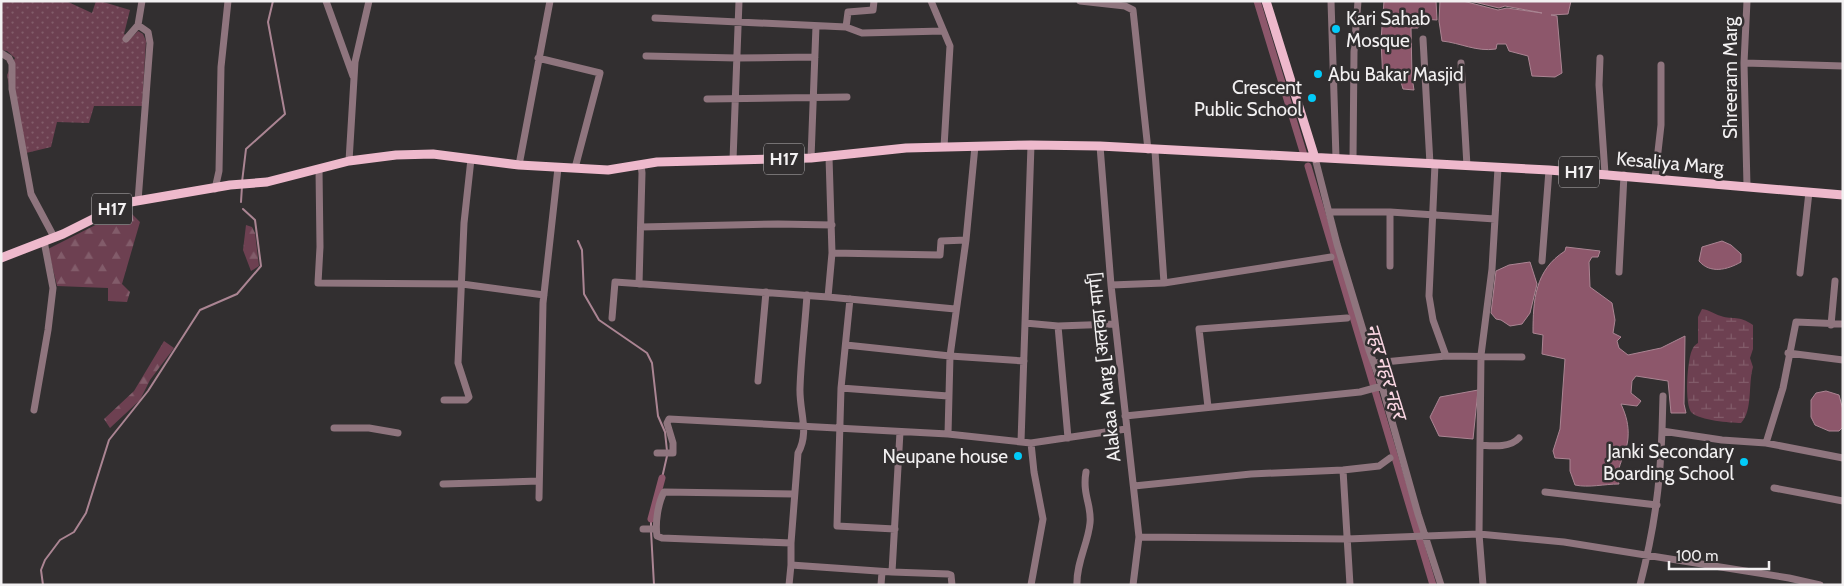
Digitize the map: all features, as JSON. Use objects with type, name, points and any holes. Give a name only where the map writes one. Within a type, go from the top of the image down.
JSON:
[{"type":"main road","points":[[1266,1],[1315,158]]},
{"type":"main road","name":"H17","points":[[1,258],[54,237],[125,204],[257,182],[350,161],[418,153],[519,165],[621,170],[641,165],[829,157],[906,148],[1030,145],[1100,146],[1315,158]]},
{"type":"main road","name":"Kesaliya Marg","points":[[1315,158],[1549,170],[1843,195]]},
{"type":"street","points":[[126,39],[138,25],[142,1]]},
{"type":"street","points":[[215,189],[219,171],[221,67],[228,1]]},
{"type":"street","points":[[326,1],[354,79]]},
{"type":"street","points":[[350,161],[355,62],[369,1]]},
{"type":"street","points":[[519,165],[550,1]]},
{"type":"street","points":[[733,160],[739,1]]},
{"type":"street","points":[[846,27],[848,12],[873,10],[874,1]]},
{"type":"street","points":[[931,1],[950,46],[944,147]]},
{"type":"street","points":[[1080,1],[1130,7],[1133,10],[1151,150],[1164,283]]},
{"type":"street","points":[[1331,1],[1336,158]]},
{"type":"street","points":[[1353,159],[1354,52],[1358,1]]},
{"type":"street","name":"Shreeram Marg","points":[[1747,1],[1744,63],[1747,186]]},
{"type":"street","points":[[655,18],[846,27],[862,33],[943,31]]},
{"type":"street","points":[[138,25],[148,32],[150,43],[138,201]]},
{"type":"street","points":[[811,158],[816,26]]},
{"type":"street","points":[[1423,39],[1432,164],[1429,296],[1433,320],[1446,356]]},
{"type":"street","points":[[1,53],[9,58],[12,64],[12,89],[31,194],[54,237]]},
{"type":"street","points":[[646,56],[737,58],[814,56]]},
{"type":"street","points":[[538,58],[600,73],[575,168]]},
{"type":"street","points":[[1600,58],[1599,85],[1605,174]]},
{"type":"street","points":[[1744,63],[1843,66]]},
{"type":"street","points":[[1462,64],[1467,166]]},
{"type":"street","points":[[1655,178],[1661,125],[1661,65]]},
{"type":"street","points":[[708,99],[847,97]]},
{"type":"street","points":[[1021,442],[1030,145]]},
{"type":"street","points":[[948,434],[950,356],[966,240],[975,146]]},
{"type":"street","name":"Alakaa Marg [अलका मार्ग]","points":[[1100,146],[1111,284],[1139,537],[1134,585]]},
{"type":"street","points":[[828,297],[832,253],[829,157]]},
{"type":"street","points":[[1315,158],[1381,387],[1441,585]]},
{"type":"street","points":[[444,400],[466,400],[469,397],[458,363],[464,223],[471,159]]},
{"type":"street","points":[[639,284],[641,165]]},
{"type":"street","points":[[539,498],[544,295],[558,168]]},
{"type":"street","points":[[1483,585],[1479,534],[1481,355],[1492,269],[1498,168]]},
{"type":"street","points":[[319,169],[318,283],[462,284],[544,295]]},
{"type":"street","points":[[1542,261],[1549,170]]},
{"type":"street","points":[[1619,272],[1624,176]]},
{"type":"street","points":[[1800,273],[1809,192]]},
{"type":"street","points":[[1330,212],[1390,212],[1495,219]]},
{"type":"street","points":[[1390,212],[1390,266]]},
{"type":"street","points":[[641,226],[832,225]]},
{"type":"street","points":[[832,253],[940,254],[941,241],[966,240]]},
{"type":"street","points":[[34,410],[48,330],[53,288],[44,241]]},
{"type":"street","points":[[1111,284],[1164,283],[1331,257]]},
{"type":"street","points":[[1831,325],[1835,281]]},
{"type":"street","points":[[612,318],[616,282],[807,295],[956,309]]},
{"type":"street","points":[[758,381],[766,292]]},
{"type":"street","points":[[789,585],[798,453],[803,444],[805,427],[799,408],[807,295]]},
{"type":"street","points":[[850,299],[841,388],[837,526],[895,529]]},
{"type":"street","points":[[1208,407],[1199,329],[1347,318]]},
{"type":"street","points":[[1766,442],[1783,388],[1788,353],[1796,322],[1831,325],[1843,324]]},
{"type":"street","points":[[1025,323],[1058,326],[1115,324]]},
{"type":"street","points":[[1058,326],[1068,438]]},
{"type":"street","points":[[846,344],[950,356],[1024,361]]},
{"type":"street","points":[[1788,353],[1843,360]]},
{"type":"street","points":[[1374,363],[1446,356],[1522,357]]},
{"type":"street","points":[[1125,416],[1370,390],[1381,387]]},
{"type":"street","points":[[841,388],[948,396]]},
{"type":"street","points":[[1640,585],[1657,506],[1662,431],[1662,396]]},
{"type":"street","points":[[657,453],[673,453],[673,443],[667,423],[669,419],[948,434],[1031,443],[1126,429]]},
{"type":"street","points":[[334,428],[369,428],[398,433]]},
{"type":"street","points":[[1662,431],[1722,440],[1766,442],[1843,458]]},
{"type":"street","points":[[892,572],[900,432]]},
{"type":"street","points":[[1480,445],[1505,445],[1516,442],[1519,438]]},
{"type":"street","points":[[1031,443],[1034,472],[1043,519],[1031,585]]},
{"type":"street","points":[[1134,486],[1251,474],[1344,470],[1379,466],[1390,458]]},
{"type":"street","points":[[1344,470],[1350,585]]},
{"type":"street","points":[[1077,585],[1080,558],[1090,524],[1084,489],[1086,472]]},
{"type":"street","points":[[443,484],[539,481]]},
{"type":"street","points":[[1774,488],[1843,502]]},
{"type":"street","points":[[791,543],[662,538],[657,536],[656,529],[661,498],[664,492],[794,494]]},
{"type":"street","points":[[1545,492],[1657,506]]},
{"type":"street","points":[[644,529],[656,529]]},
{"type":"street","points":[[1139,537],[1347,539],[1479,534],[1564,542],[1789,578],[1820,585]]},
{"type":"street","points":[[791,565],[882,572],[951,574],[952,585]]},
{"type":"street","points":[[881,585],[882,572]]},
{"type":"green space","points":[[1,1],[66,1],[92,13],[96,1],[100,1],[130,10],[124,34],[131,38],[138,31],[143,34],[146,41],[142,106],[94,106],[89,123],[57,122],[51,147],[22,154],[7,75],[15,58],[7,51],[1,50]]},
{"type":"green space","points":[[127,209],[140,222],[122,284],[130,292],[127,302],[108,301],[108,288],[57,286],[48,249]]},
{"type":"green space","points":[[246,225],[252,227],[255,233],[259,266],[251,271],[243,250]]},
{"type":"green space","points":[[1702,309],[1725,317],[1744,320],[1753,325],[1753,349],[1750,358],[1753,367],[1749,404],[1745,418],[1741,423],[1701,418],[1692,413],[1690,409],[1687,392],[1689,361],[1694,347],[1698,343],[1698,317]]},
{"type":"green space","points":[[164,341],[174,348],[150,380],[140,400],[110,428],[104,419],[134,391]]},
{"type":"shaded area","points":[[1384,1],[1436,1],[1437,20],[1421,19],[1418,28],[1411,28],[1414,90],[1403,89],[1401,82],[1383,82],[1381,40]]},
{"type":"shaded area","points":[[1440,1],[1463,1],[1498,10],[1507,8],[1542,13],[1505,6],[1499,8],[1470,1],[1571,1],[1568,14],[1551,15],[1557,16],[1562,73],[1555,77],[1532,76],[1528,56],[1509,51],[1506,44],[1497,44],[1496,49],[1489,50],[1442,41],[1439,21]]},
{"type":"shaded area","points":[[1722,241],[1731,245],[1741,254],[1741,262],[1724,269],[1713,269],[1703,265],[1699,261],[1702,247]]},
{"type":"shaded area","points":[[1566,247],[1600,251],[1598,257],[1592,257],[1589,262],[1590,287],[1612,303],[1615,320],[1613,333],[1621,337],[1617,341],[1619,348],[1628,355],[1661,348],[1685,336],[1684,404],[1686,413],[1671,413],[1668,381],[1636,376],[1632,381],[1631,393],[1641,401],[1637,406],[1621,404],[1627,420],[1628,433],[1627,444],[1619,467],[1619,484],[1575,485],[1570,471],[1570,459],[1555,458],[1553,451],[1560,429],[1565,359],[1542,354],[1543,335],[1533,333],[1534,309],[1538,287],[1547,267],[1565,251]]},
{"type":"shaded area","points":[[1530,262],[1537,284],[1530,313],[1522,324],[1510,326],[1496,319],[1491,313],[1496,271],[1509,265]]},
{"type":"shaded area","points":[[1478,390],[1473,439],[1439,436],[1430,417],[1440,397]]},
{"type":"shaded area","points":[[1826,391],[1839,395],[1843,410],[1843,427],[1839,431],[1829,431],[1815,425],[1811,417],[1811,400],[1816,393]]},
{"type":"waterway","points":[[242,182],[246,149],[285,114],[268,22],[273,1]]},
{"type":"waterway","name":"नहर नहर नहर","points":[[1257,1],[1304,155]]},
{"type":"waterway","name":"नहर नहर नहर","points":[[1308,166],[1433,585]]},
{"type":"waterway","points":[[241,202],[242,186]]},
{"type":"waterway","points":[[43,585],[41,570],[45,560],[60,540],[74,532],[86,513],[109,440],[148,391],[200,310],[237,294],[261,266],[255,220],[243,209]]},
{"type":"waterway","points":[[578,241],[582,250],[584,294],[599,320],[647,353],[652,363],[658,416],[665,432],[667,451]]},
{"type":"waterway","points":[[662,478],[667,456]]},
{"type":"waterway","points":[[651,519],[662,478]]},
{"type":"waterway","points":[[651,519],[651,527]]},
{"type":"waterway","points":[[651,531],[654,585]]},
{"type":"place","name":"Kari Sahab Mosque","points":[[1336,29]]},
{"type":"place","name":"Abu Bakar Masjid","points":[[1318,74]]},
{"type":"place","name":"Crescent Public School","points":[[1312,98]]},
{"type":"place","name":"Neupane house","points":[[1018,456]]},
{"type":"place","name":"Janki Secondary Boarding School","points":[[1744,462]]}]
